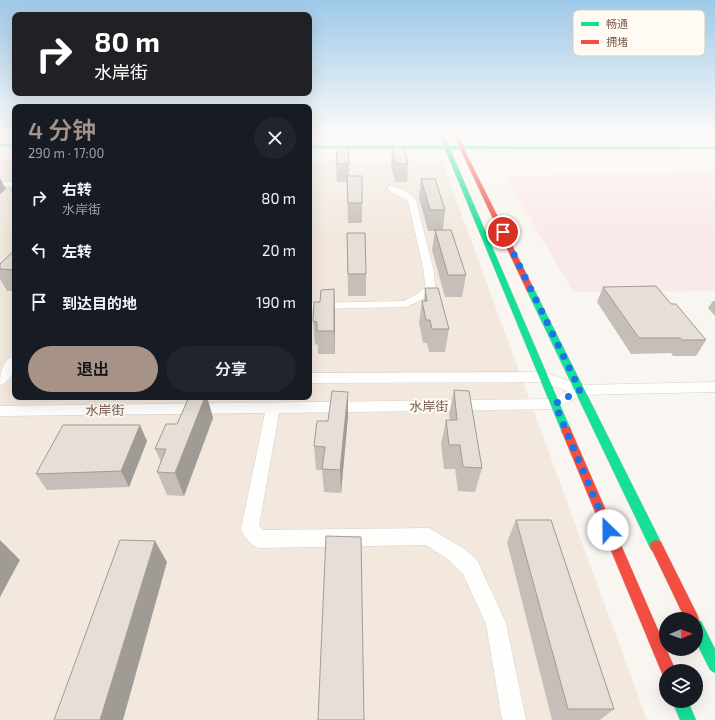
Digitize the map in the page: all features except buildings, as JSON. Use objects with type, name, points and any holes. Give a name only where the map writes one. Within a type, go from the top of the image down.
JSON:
[{"type":"main road","points":[[455,169],[665,664]]},
{"type":"main road","points":[[473,169],[689,612]]},
{"type":"main road","points":[[703,640],[715,665]]},
{"type":"main road","points":[[683,708],[688,720]]},
{"type":"street","points":[[0,184],[12,184]]},
{"type":"street","points":[[312,306],[406,304],[423,295],[430,287],[429,272],[412,200],[391,188]]},
{"type":"street","points":[[0,380],[12,364]]},
{"type":"street","points":[[312,378],[544,377],[580,390],[715,387]]},
{"type":"street","points":[[0,380],[12,380]]},
{"type":"street","name":"水岸街","points":[[0,411],[555,404],[580,390]]},
{"type":"street","points":[[273,408],[250,529],[259,539],[429,536],[456,554],[470,567],[496,623],[514,720]]},
{"type":"shaded area","points":[[0,169],[12,169],[12,400],[312,400],[312,169],[445,169],[647,720],[0,720]]},
{"type":"shaded area","points":[[715,174],[715,291],[573,292],[505,175]]},
{"type":"traffic: fast","points":[[456,169],[566,430]]},
{"type":"traffic: fast","points":[[530,289],[656,546]]},
{"type":"traffic: fast","points":[[703,640],[715,665]]},
{"type":"traffic: fast","points":[[683,708],[688,720]]},
{"type":"traffic: jam","points":[[472,169],[530,289]]},
{"type":"traffic: jam","points":[[566,430],[665,664]]},
{"type":"traffic: jam","points":[[656,546],[689,612]]},
{"type":"route","points":[[503,232],[580,390],[555,404],[608,530]]}]
